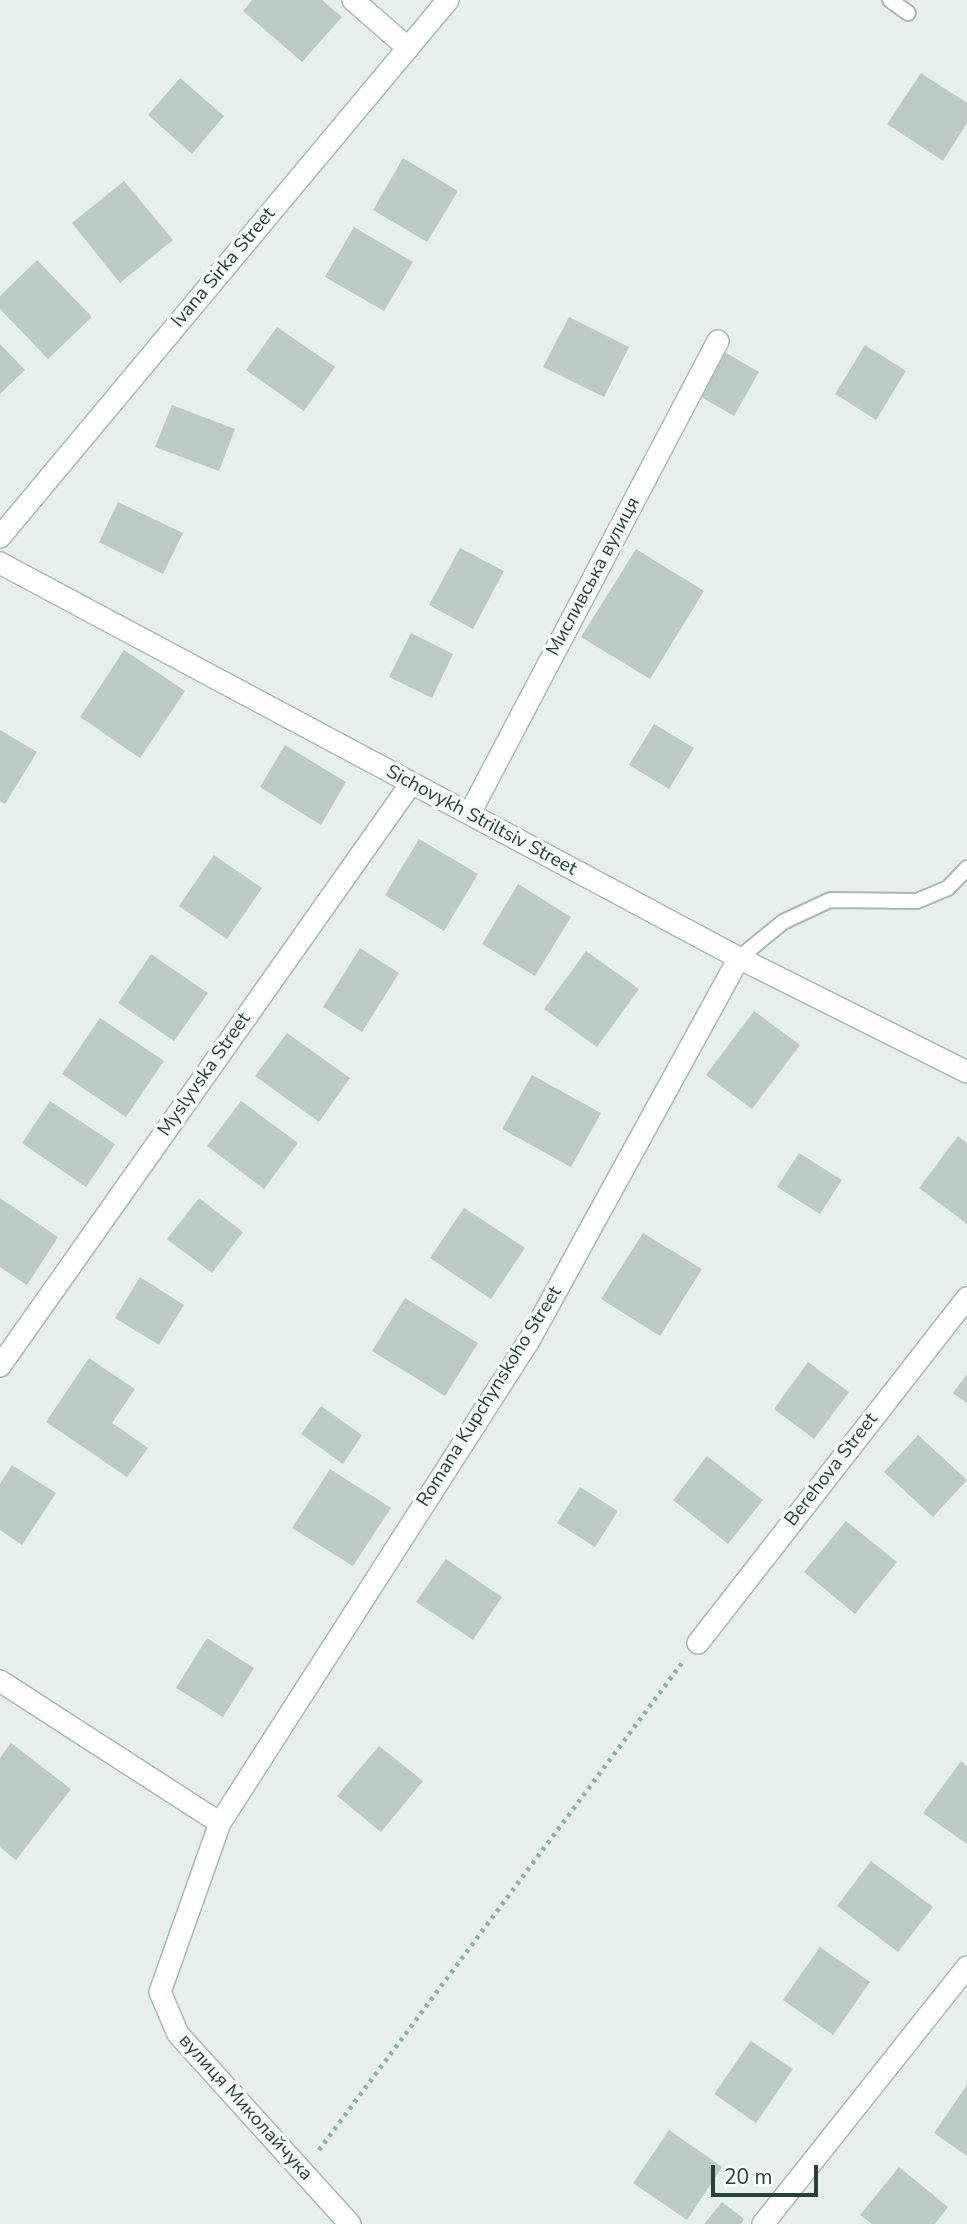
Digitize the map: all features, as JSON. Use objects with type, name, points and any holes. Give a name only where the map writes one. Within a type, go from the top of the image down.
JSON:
[{"type":"street","points":[[353,0],[408,48]]},
{"type":"street","name":"Ivana Sirka Street","points":[[0,537],[448,0]]},
{"type":"street","name":"Мисливська вулиця","points":[[470,814],[718,341]]},
{"type":"street","name":"Sichovykh Striltsiv Street","points":[[0,563],[410,785],[470,814],[739,958],[967,1072]]},
{"type":"street","name":"Myslyvska Street","points":[[0,1366],[410,785]]},
{"type":"street","name":"Romana Kupchynskoho Street","points":[[220,1823],[530,1339],[739,958]]},
{"type":"street","name":"Berehova Street","points":[[698,1643],[967,1297]]},
{"type":"street","points":[[0,1681],[220,1823]]},
{"type":"street","name":"вулиця Миколайчука","points":[[220,1823],[160,1992],[178,2034],[350,2224]]},
{"type":"street","points":[[763,2224],[967,1967]]},
{"type":"lane","points":[[890,0],[908,13]]},
{"type":"lane","points":[[739,958],[783,922],[830,900],[917,901],[948,888],[967,868]]},
{"type":"path","points":[[302,2172],[698,1643]]},
{"type":"building","points":[[252,0],[322,0],[342,17],[302,62],[243,11]]},
{"type":"building","points":[[921,73],[967,103],[967,123],[943,161],[887,124]]},
{"type":"building","points":[[180,78],[224,116],[192,154],[148,115]]},
{"type":"building","points":[[403,158],[458,191],[427,242],[373,210]]},
{"type":"building","points":[[124,181],[173,240],[120,283],[72,223]]},
{"type":"building","points":[[354,227],[413,262],[384,311],[325,277]]},
{"type":"building","points":[[37,260],[92,317],[48,359],[0,309],[0,296]]},
{"type":"building","points":[[569,317],[629,347],[604,397],[543,367]]},
{"type":"building","points":[[277,327],[335,367],[304,411],[246,370]]},
{"type":"building","points":[[0,344],[25,370],[0,394]]},
{"type":"building","points":[[865,345],[906,371],[876,420],[835,394]]},
{"type":"building","points":[[723,351],[759,372],[734,416],[698,395]]},
{"type":"building","points":[[172,405],[235,429],[219,471],[155,447]]},
{"type":"building","points":[[118,502],[183,533],[163,574],[99,542]]},
{"type":"building","points":[[460,548],[504,571],[473,629],[429,605]]},
{"type":"building","points":[[636,549],[704,591],[650,679],[581,637]]},
{"type":"building","points":[[411,633],[453,654],[432,698],[389,677]]},
{"type":"building","points":[[124,650],[185,691],[140,758],[80,717]]},
{"type":"building","points":[[654,724],[694,748],[669,789],[629,765]]},
{"type":"building","points":[[0,730],[37,752],[5,804],[0,801]]},
{"type":"building","points":[[285,745],[346,782],[321,825],[260,787]]},
{"type":"building","points":[[419,839],[478,874],[444,931],[385,895]]},
{"type":"building","points":[[214,855],[262,888],[227,939],[179,906]]},
{"type":"building","points":[[518,884],[571,917],[535,976],[482,944]]},
{"type":"building","points":[[360,948],[399,973],[362,1032],[323,1007]]},
{"type":"building","points":[[586,951],[639,989],[597,1047],[544,1009]]},
{"type":"building","points":[[151,954],[208,993],[174,1041],[118,1003]]},
{"type":"building","points":[[754,1011],[800,1045],[752,1109],[706,1075]]},
{"type":"building","points":[[100,1018],[164,1061],[126,1117],[62,1074]]},
{"type":"building","points":[[287,1033],[350,1078],[319,1122],[255,1076]]},
{"type":"building","points":[[532,1075],[601,1113],[571,1167],[502,1129]]},
{"type":"building","points":[[50,1101],[115,1144],[86,1187],[22,1143]]},
{"type":"building","points":[[241,1101],[298,1143],[264,1189],[207,1146]]},
{"type":"building","points":[[958,1136],[967,1143],[967,1224],[919,1188]]},
{"type":"building","points":[[799,1153],[842,1180],[820,1214],[777,1187]]},
{"type":"building","points":[[0,1198],[58,1237],[27,1285],[0,1267]]},
{"type":"building","points":[[199,1198],[243,1232],[212,1273],[167,1239]]},
{"type":"building","points":[[464,1208],[525,1248],[491,1299],[430,1258]]},
{"type":"building","points":[[643,1233],[702,1269],[660,1336],[601,1299]]},
{"type":"building","points":[[140,1277],[184,1305],[159,1345],[115,1318]]},
{"type":"building","points":[[405,1298],[478,1343],[445,1396],[372,1351]]},
{"type":"building","points":[[89,1358],[135,1389],[112,1423],[148,1448],[127,1477],[46,1422]]},
{"type":"building","points":[[808,1362],[849,1392],[814,1439],[774,1409]]},
{"type":"building","points":[[967,1374],[967,1403],[953,1393]]},
{"type":"building","points":[[321,1406],[362,1435],[343,1464],[301,1434]]},
{"type":"building","points":[[918,1435],[967,1480],[933,1517],[884,1472]]},
{"type":"building","points":[[707,1456],[763,1500],[728,1544],[673,1500]]},
{"type":"building","points":[[12,1465],[56,1493],[22,1545],[0,1530],[0,1484]]},
{"type":"building","points":[[330,1469],[391,1508],[353,1566],[292,1528]]},
{"type":"building","points":[[580,1487],[618,1511],[595,1547],[557,1523]]},
{"type":"building","points":[[846,1521],[897,1562],[855,1614],[804,1572]]},
{"type":"building","points":[[446,1559],[502,1597],[473,1640],[416,1602]]},
{"type":"building","points":[[207,1638],[254,1668],[223,1717],[176,1688]]},
{"type":"building","points":[[11,1743],[71,1789],[16,1860],[0,1847],[0,1758]]},
{"type":"building","points":[[379,1746],[423,1781],[381,1832],[337,1796]]},
{"type":"building","points":[[961,1761],[967,1766],[967,1844],[923,1813]]},
{"type":"building","points":[[871,1861],[933,1907],[898,1952],[837,1906]]},
{"type":"building","points":[[820,1947],[870,1982],[833,2035],[783,2000]]},
{"type":"building","points":[[751,2041],[793,2069],[756,2123],[714,2094]]},
{"type":"building","points":[[967,2085],[967,2156],[934,2133]]},
{"type":"building","points":[[669,2130],[722,2167],[687,2220],[633,2183]]},
{"type":"building","points":[[899,2167],[948,2207],[935,2224],[872,2224],[860,2215]]},
{"type":"building","points":[[722,2202],[744,2219],[741,2224],[704,2224]]}]
